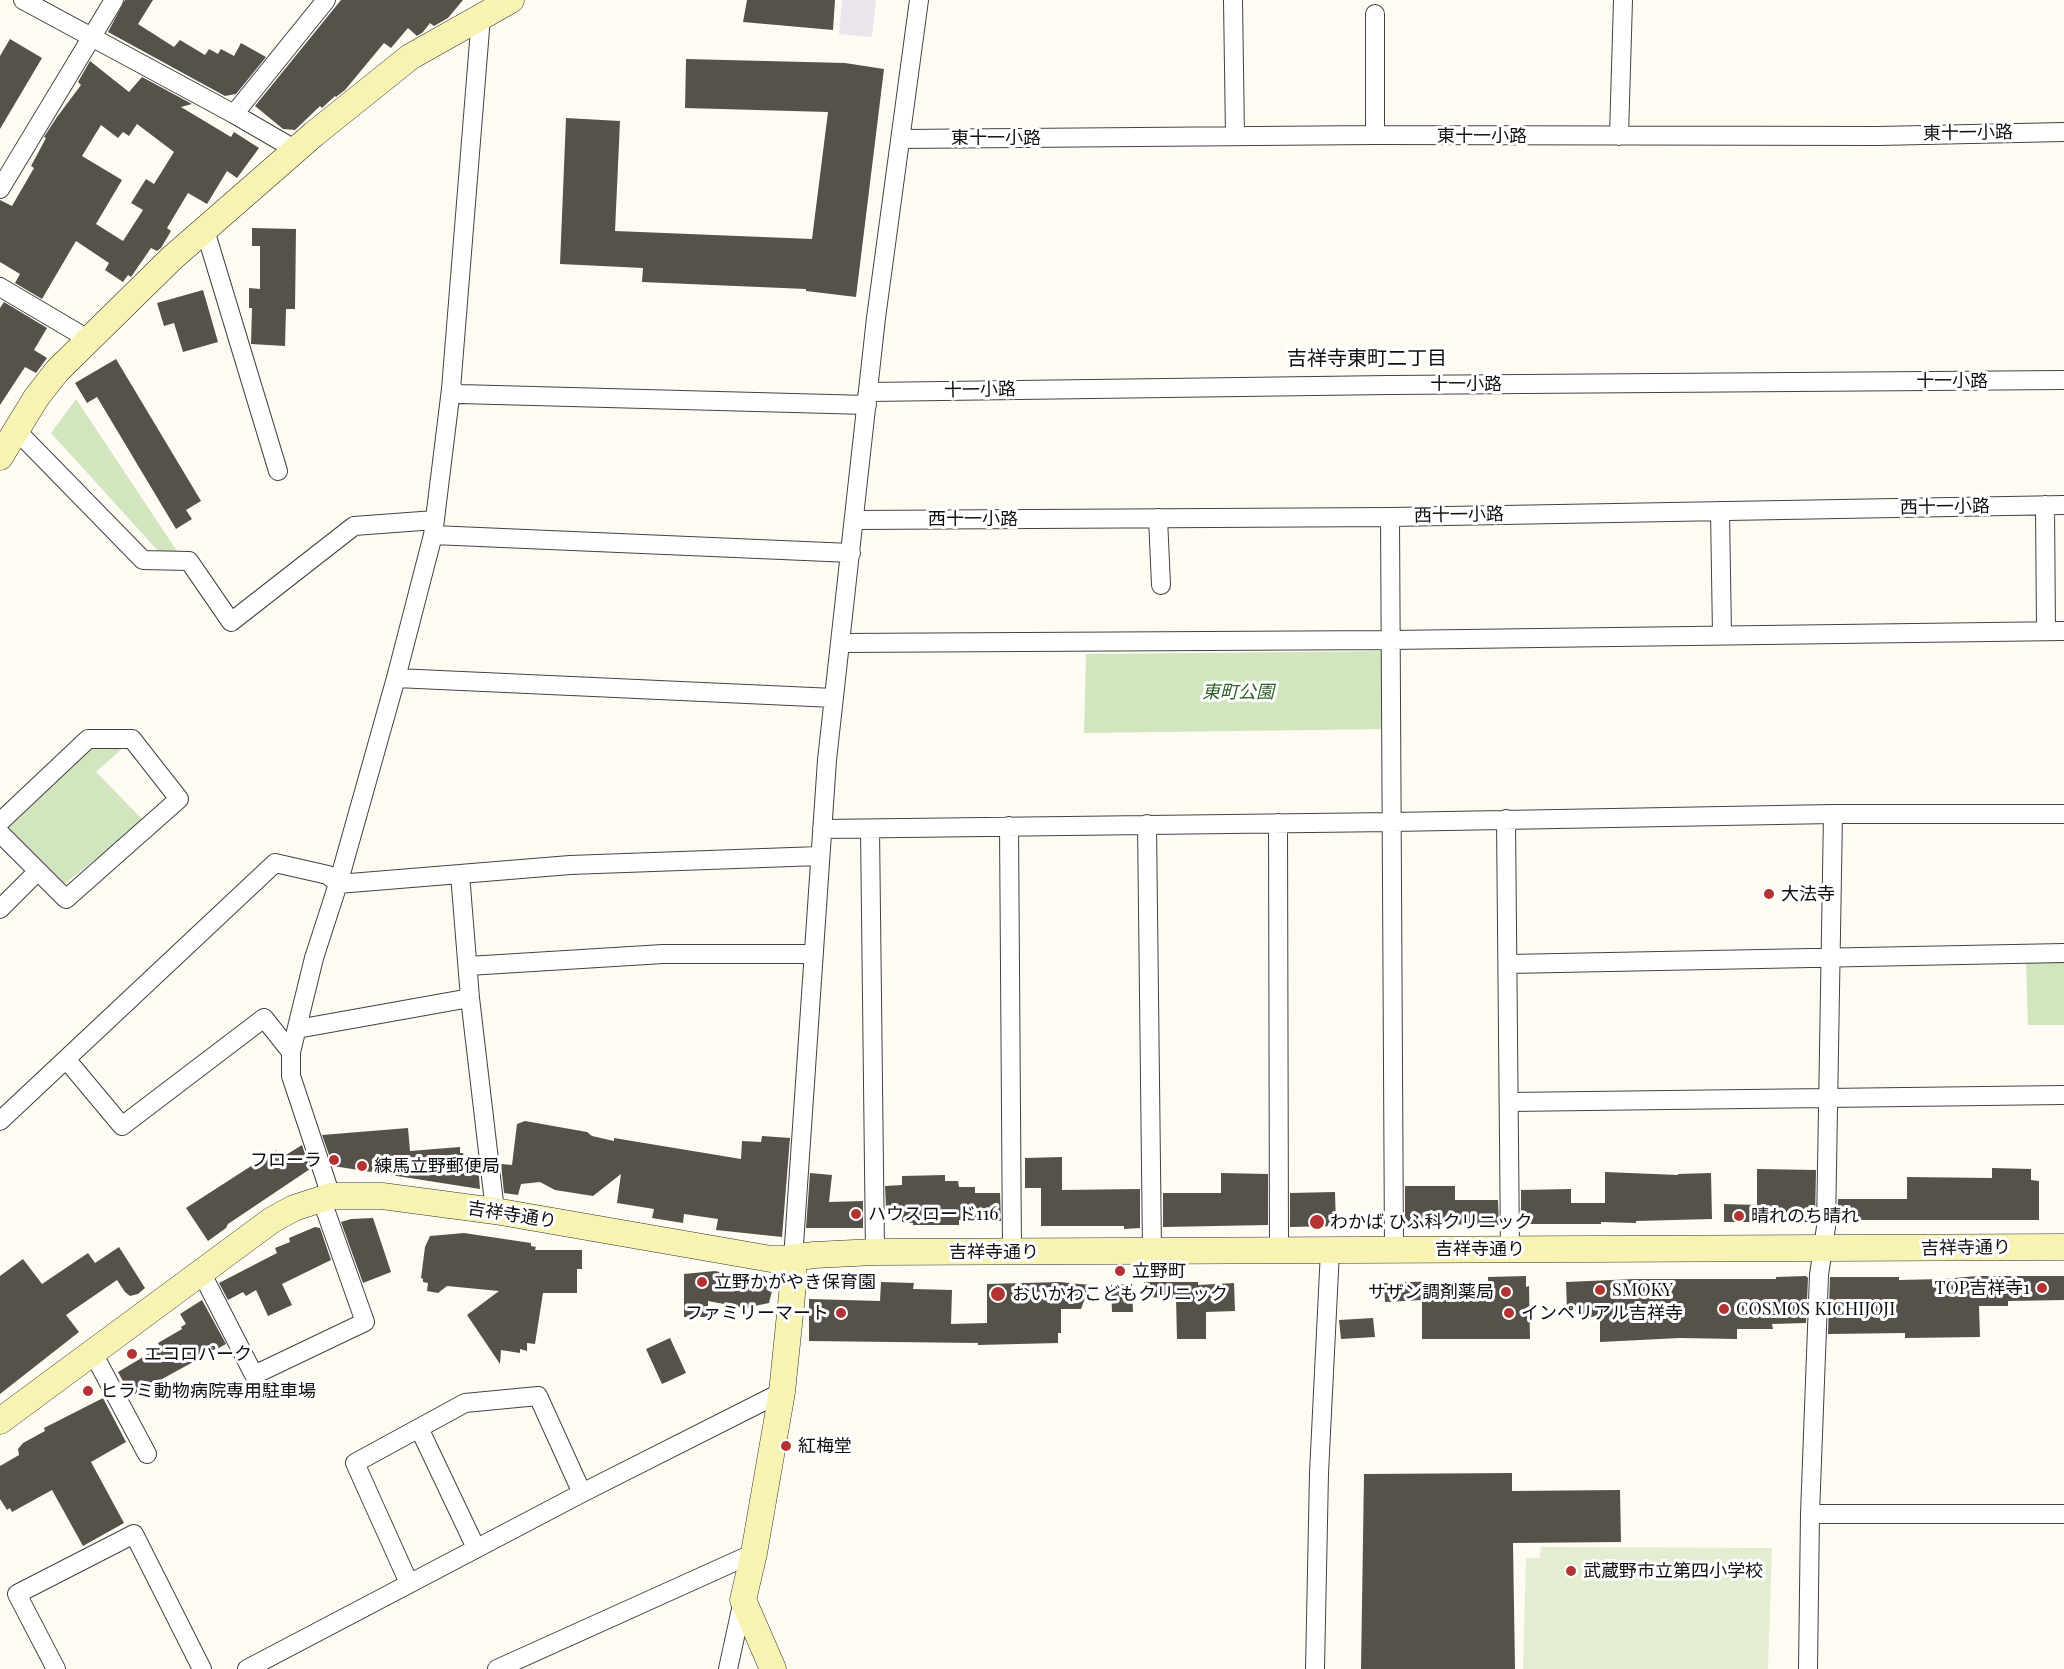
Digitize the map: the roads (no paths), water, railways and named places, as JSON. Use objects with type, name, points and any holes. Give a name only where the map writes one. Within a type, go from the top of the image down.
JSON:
[{"type":"main road","points":[[0,457],[36,398],[57,370],[172,258],[296,150],[411,57],[511,0]]},
{"type":"main road","name":"吉祥寺通り","points":[[0,1421],[272,1220],[294,1208],[326,1197],[382,1196],[495,1211],[771,1259],[875,1252],[2064,1247]]},
{"type":"main road","points":[[773,1669],[742,1600],[754,1553],[782,1392],[793,1285],[793,1258]]},
{"type":"street","points":[[23,0],[296,150]]},
{"type":"street","points":[[0,189],[114,0]]},
{"type":"street","points":[[234,114],[326,0]]},
{"type":"street","points":[[793,1258],[819,856],[834,698],[876,318],[919,0]]},
{"type":"street","points":[[1233,0],[1235,136]]},
{"type":"street","points":[[1618,136],[1623,0]]},
{"type":"street","points":[[1375,14],[1375,135]]},
{"type":"street","points":[[201,1272],[254,1374],[365,1323],[291,1076],[291,1052],[314,958],[338,884],[396,678],[434,528],[452,389],[481,17]]},
{"type":"street","name":"東十一小路","points":[[901,139],[1375,135],[1878,136],[2064,132]]},
{"type":"street","points":[[205,230],[278,471]]},
{"type":"street","points":[[0,287],[88,339]]},
{"type":"street","name":"十一小路","points":[[452,389],[459,394],[868,398],[1401,385],[2064,380]]},
{"type":"street","points":[[16,430],[143,560],[189,561],[231,622],[354,526],[434,528],[851,553]]},
{"type":"street","points":[[840,643],[1390,640],[2055,631],[2045,505]]},
{"type":"street","name":"西十一小路","points":[[855,520],[1390,517],[2064,505]]},
{"type":"street","points":[[1720,511],[1722,635]]},
{"type":"street","points":[[1390,517],[1395,1249]]},
{"type":"street","points":[[1158,518],[1161,585]]},
{"type":"street","points":[[396,678],[834,698]]},
{"type":"street","points":[[0,822],[88,739],[132,739],[179,799],[66,899],[0,833]]},
{"type":"street","points":[[822,829],[1833,814],[2064,814]]},
{"type":"street","points":[[1808,1669],[1810,1514],[1819,1275],[1826,1227],[1833,814]]},
{"type":"street","points":[[1506,819],[1510,1249]]},
{"type":"street","points":[[1278,823],[1279,1251]]},
{"type":"street","points":[[1147,824],[1152,1251]]},
{"type":"street","points":[[1009,826],[1012,1252]]},
{"type":"street","points":[[870,829],[875,1252]]},
{"type":"street","points":[[0,1121],[275,863],[328,875],[338,884],[570,865],[819,856]]},
{"type":"street","points":[[0,909],[38,871]]},
{"type":"street","points":[[460,874],[470,998],[495,1211]]},
{"type":"street","points":[[1508,964],[2064,952]]},
{"type":"street","points":[[468,966],[663,954],[814,954]]},
{"type":"street","points":[[297,1029],[470,998]]},
{"type":"street","points":[[66,1059],[122,1126],[264,1018],[291,1052]]},
{"type":"street","points":[[1509,1102],[2064,1095]]},
{"type":"street","points":[[1315,1669],[1319,1473],[1330,1251]]},
{"type":"street","points":[[93,1353],[147,1454]]},
{"type":"street","points":[[247,1669],[582,1493],[782,1392]]},
{"type":"street","points":[[409,1583],[355,1463],[465,1403],[538,1396],[582,1493]]},
{"type":"street","points":[[419,1428],[476,1548]]},
{"type":"street","points":[[1810,1514],[2064,1514]]},
{"type":"street","points":[[56,1669],[17,1594],[134,1533],[202,1669]]},
{"type":"street","points":[[497,1669],[754,1553]]},
{"type":"street","points":[[728,1669],[742,1600]]},
{"type":"place","name":"大法寺","points":[[1769,894]]},
{"type":"place","name":"フローラ","points":[[334,1160]]},
{"type":"place","name":"練馬立野郵便局","points":[[362,1166]]},
{"type":"place","name":"ハウスロード116","points":[[856,1214]]},
{"type":"place","name":"晴れのち晴れ","points":[[1739,1216]]},
{"type":"place","name":"わかば ひふ科クリニック","points":[[1317,1222]]},
{"type":"place","name":"立野町","points":[[1120,1271]]},
{"type":"place","name":"立野かがやき保育園","points":[[702,1282]]},
{"type":"place","name":"TOP吉祥寺1","points":[[2042,1288]]},
{"type":"place","name":"SMOKY","points":[[1600,1290]]},
{"type":"place","name":"サザン調剤薬局","points":[[1506,1292]]},
{"type":"place","name":"おいかわこどもクリニック","points":[[998,1294]]},
{"type":"place","name":"COSMOS KICHIJOJI","points":[[1724,1309]]},
{"type":"place","name":"ファミリーマート","points":[[841,1313]]},
{"type":"place","name":"インペリアル吉祥寺","points":[[1509,1313]]},
{"type":"place","name":"エコロパーク","points":[[132,1354]]},
{"type":"place","name":"ヒラミ動物病院専用駐車場","points":[[88,1391]]},
{"type":"place","name":"紅梅堂","points":[[786,1446]]},
{"type":"place","name":"武蔵野市立第四小学校","points":[[1571,1571]]},
{"type":"district","name":"吉祥寺東町二丁目","points":[[1367,359]]},
{"type":"park label","name":"東町公園","points":[[1238,692]]}]
